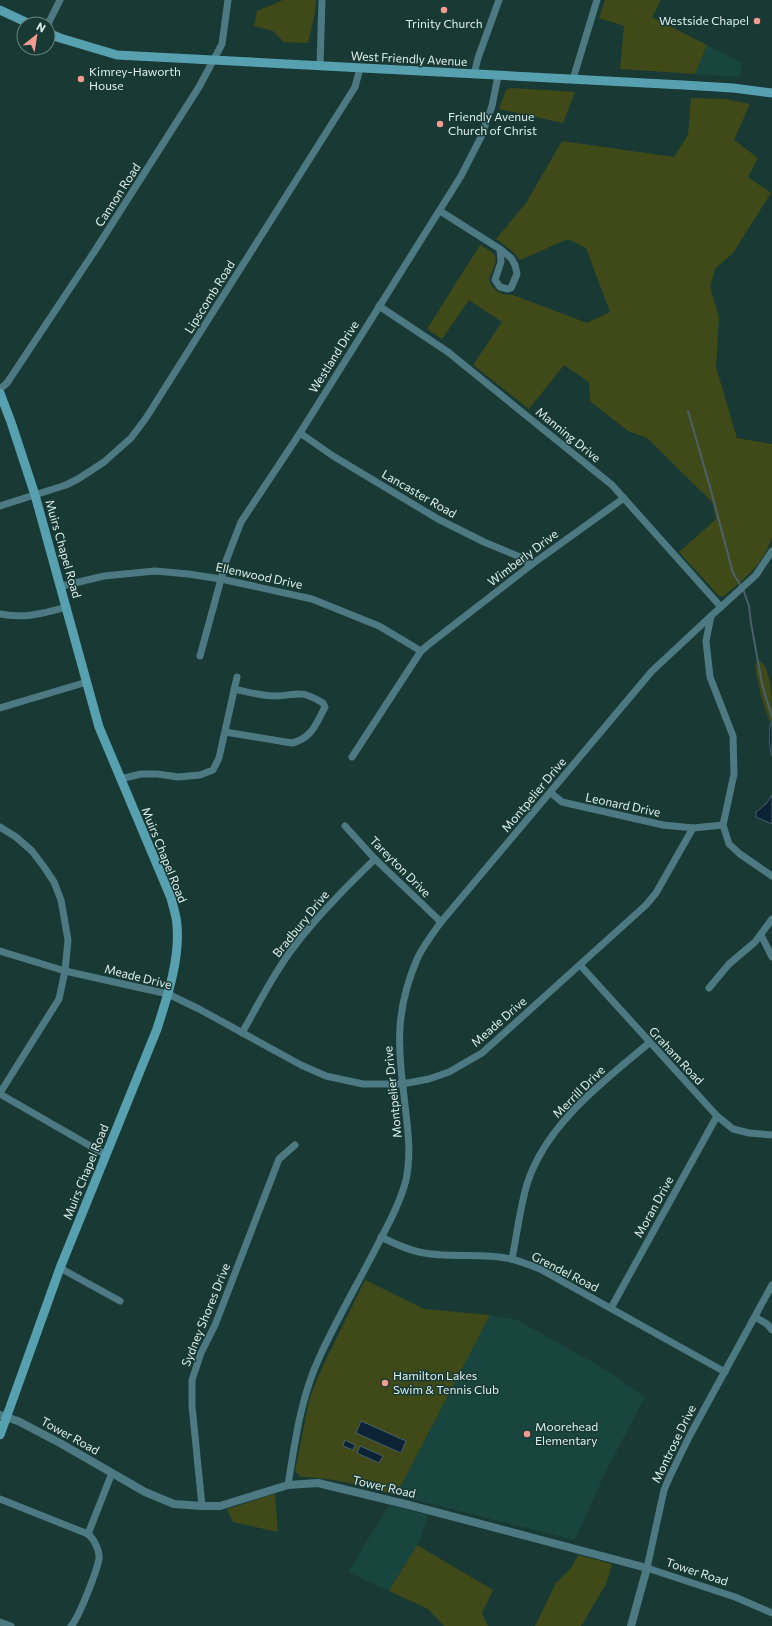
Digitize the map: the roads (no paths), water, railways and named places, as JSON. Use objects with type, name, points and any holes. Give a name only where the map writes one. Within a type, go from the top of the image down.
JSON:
[{"type":"main road","points":[[0,10],[16,17]]},
{"type":"main road","name":"West Friendly Avenue","points":[[56,36],[117,55],[731,87],[772,93]]},
{"type":"main road","name":"Muirs Chapel Road","points":[[0,393],[35,495],[62,586],[99,727],[171,898],[177,925],[175,958],[168,994],[157,1029],[60,1268],[3,1416],[0,1435]]},
{"type":"street","points":[[52,16],[60,0]]},
{"type":"street","name":"Cannon Road","points":[[0,389],[7,383],[96,248],[199,87],[212,60],[222,44],[228,0]]},
{"type":"street","points":[[320,66],[322,0]]},
{"type":"street","points":[[474,74],[478,58],[499,0]]},
{"type":"street","points":[[573,79],[597,0]]},
{"type":"street","name":"Lipscomb Road","points":[[0,506],[66,485],[78,479],[104,462],[132,438],[167,386],[355,87],[360,68]]},
{"type":"street","name":"Westland Drive","points":[[200,656],[221,578],[241,522],[300,433],[461,176],[481,137],[492,106],[498,76]]},
{"type":"street","points":[[440,211],[500,249],[511,258],[516,269],[515,279],[511,288],[508,289],[500,287],[495,280],[501,262],[500,249]]},
{"type":"street","name":"Manning Drive","points":[[379,306],[448,352],[612,485],[721,607]]},
{"type":"street","name":"Lancaster Road","points":[[300,433],[334,456],[438,519],[484,542],[520,557],[531,565]]},
{"type":"street","name":"Wimberly Drive","points":[[422,651],[531,565],[624,498]]},
{"type":"street","name":"Montpelier Drive","points":[[288,1485],[303,1404],[319,1357],[381,1237],[400,1198],[406,1179],[409,1159],[409,1138],[398,1046],[401,1007],[418,956],[441,922],[652,671],[756,575],[772,551]]},
{"type":"street","name":"Ellenwood Drive","points":[[62,586],[104,576],[155,571],[221,578],[312,599],[379,626],[422,651]]},
{"type":"street","points":[[0,614],[12,616],[32,616],[67,607]]},
{"type":"street","points":[[711,616],[706,641],[710,677],[733,736],[735,755],[734,774],[723,825],[729,844],[740,854],[772,876]]},
{"type":"street","points":[[352,756],[422,651]]},
{"type":"street","points":[[120,779],[141,774],[157,774],[178,777],[200,775],[213,770],[219,758],[237,677]]},
{"type":"street","points":[[0,708],[87,682]]},
{"type":"street","points":[[225,732],[292,743],[309,735],[325,707],[323,703],[302,692],[276,696],[256,694],[234,689]]},
{"type":"street","name":"Leonard Drive","points":[[551,793],[562,802],[577,806],[664,825],[693,828]]},
{"type":"street","points":[[693,828],[723,825]]},
{"type":"street","name":"Tareyton Drive","points":[[346,826],[375,859],[441,922]]},
{"type":"street","points":[[0,827],[16,836],[32,852],[54,882],[61,900],[68,940],[65,971],[59,999],[0,1094],[106,1155]]},
{"type":"street","name":"Meade Drive","points":[[0,951],[65,971],[168,994],[199,1009],[301,1065],[326,1076],[363,1084],[402,1084],[429,1079],[449,1072],[482,1054],[646,904],[656,893],[693,828]]},
{"type":"street","name":"Bradbury Drive","points":[[242,1033],[274,976],[295,945],[336,897],[375,859]]},
{"type":"street","points":[[709,988],[729,964],[760,935],[772,919]]},
{"type":"street","points":[[760,935],[772,958]]},
{"type":"street","name":"Graham Road","points":[[580,965],[649,1043],[717,1116],[733,1129],[749,1133],[772,1135]]},
{"type":"street","name":"Merrill Drive","points":[[512,1259],[527,1184],[547,1143],[578,1106],[649,1043]]},
{"type":"street","name":"Moran Drive","points":[[611,1308],[717,1116]]},
{"type":"street","name":"Sydney Shores Drive","points":[[202,1506],[192,1406],[192,1380],[201,1353],[215,1325],[279,1159],[295,1145]]},
{"type":"street","name":"Grendel Road","points":[[381,1237],[402,1247],[419,1252],[439,1255],[491,1256],[512,1259],[540,1269],[725,1372]]},
{"type":"street","points":[[60,1268],[120,1301]]},
{"type":"street","name":"Montrose Drive","points":[[632,1626],[647,1568],[664,1490],[670,1476],[772,1285]]},
{"type":"street","points":[[755,1317],[767,1324],[772,1330]]},
{"type":"street","name":"Tower Road","points":[[3,1416],[18,1421],[53,1439],[145,1492],[174,1504],[220,1506],[288,1485],[318,1483],[409,1505],[647,1568],[735,1597],[772,1613]]},
{"type":"street","points":[[88,1534],[112,1472]]},
{"type":"street","points":[[0,1499],[88,1534],[92,1537],[97,1548],[99,1558],[80,1612],[75,1622],[71,1626]]},
{"type":"street","points":[[0,1622],[11,1626]]},
{"type":"waterway","points":[[688,411],[733,573],[741,586]]},
{"type":"waterway","points":[[743,589],[749,606],[762,684],[772,717]]},
{"type":"place","name":"Trinity Church","points":[[444,10]]},
{"type":"place","name":"Westside Chapel","points":[[757,21]]},
{"type":"place","name":"Kimrey-Haworth House","points":[[81,79]]},
{"type":"place","name":"Friendly Avenue Church of Christ","points":[[440,124]]},
{"type":"place","name":"Hamilton Lakes Swim & Tennis Club","points":[[385,1383]]},
{"type":"place","name":"Moorehead Elementary","points":[[527,1434]]}]
